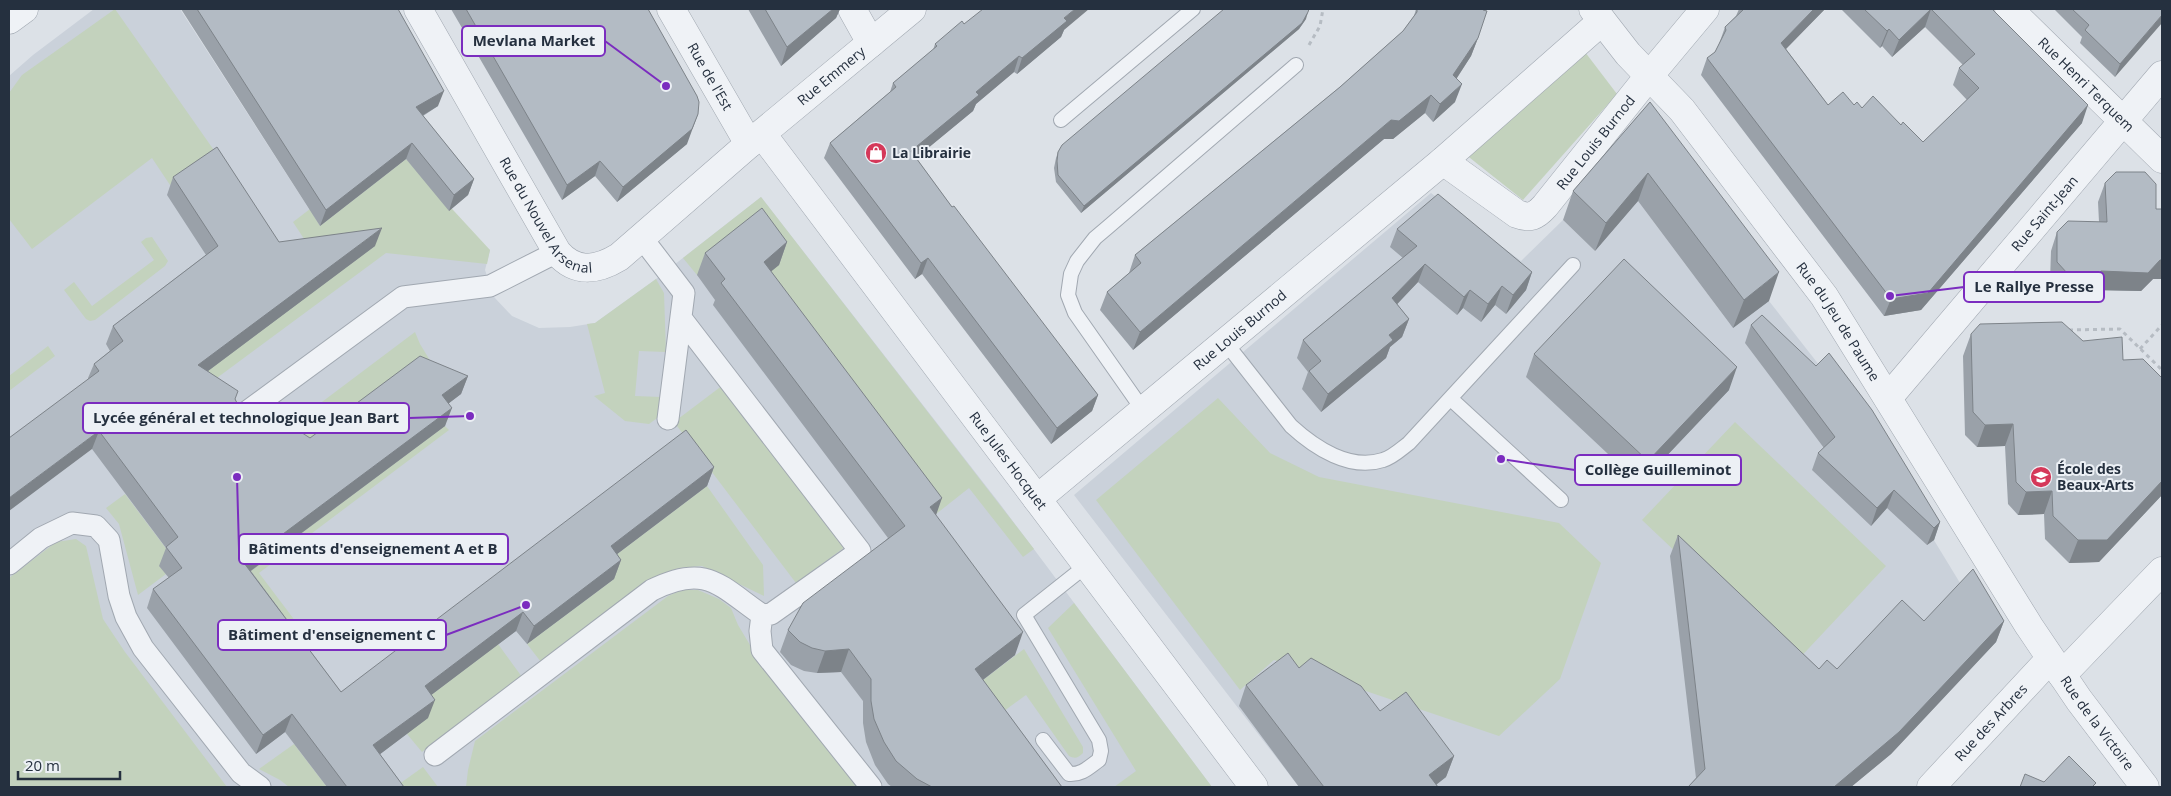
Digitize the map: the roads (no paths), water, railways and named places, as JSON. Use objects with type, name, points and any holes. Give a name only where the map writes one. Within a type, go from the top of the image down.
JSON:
[{"type":"street","points":[[9,20],[24,9]]},
{"type":"street","name":"Rue du Nouvel Arsenal","points":[[418,9],[557,252],[564,260],[574,266],[585,269],[595,268],[607,265],[619,257],[755,139]]},
{"type":"street","name":"Rue de l'Est","points":[[671,9],[755,139]]},
{"type":"street","points":[[852,9],[871,43]]},
{"type":"street","name":"Rue Emmery","points":[[755,139],[912,9]]},
{"type":"street","points":[[1649,76],[1706,9]]},
{"type":"street","name":"Rue Henri Terquem","points":[[2008,9],[2162,160]]},
{"type":"street","name":"Rue du Jeu de Paume","points":[[1598,15],[1649,76],[1682,110],[1824,296],[2056,667]]},
{"type":"street","name":"Rue Louis Burnod","points":[[1037,499],[1443,160],[1598,15]]},
{"type":"street","name":"Rue Saint-Jean","points":[[1888,398],[2162,75]]},
{"type":"street","name":"Rue Louis Burnod","points":[[1443,160],[1517,214],[1530,217],[1535,215],[1545,206],[1649,76]]},
{"type":"street","name":"Rue Jules Hocquet","points":[[755,139],[1037,499],[1254,787]]},
{"type":"street","points":[[642,238],[684,293],[668,419]]},
{"type":"street","points":[[242,416],[403,297],[490,286],[557,252]]},
{"type":"street","points":[[435,755],[652,590],[672,580],[694,576],[720,583],[762,615],[771,614],[860,551],[681,318]]},
{"type":"street","points":[[9,564],[41,538],[72,524],[96,526],[109,540],[126,618],[143,648],[241,773],[260,787]]},
{"type":"street","name":"Rue des Arbres","points":[[1931,787],[2056,667],[2162,571]]},
{"type":"street","points":[[762,615],[760,631],[762,650],[871,787]]},
{"type":"street","name":"Rue de la Victoire","points":[[2056,667],[2144,787]]},
{"type":"lane","points":[[1061,120],[1193,9]]},
{"type":"lane","points":[[1143,410],[1074,314],[1068,294],[1071,274],[1086,250],[1102,232],[1296,65]]},
{"type":"lane","points":[[1224,342],[1291,426],[1317,447],[1363,464],[1385,460],[1410,443],[1573,265]]},
{"type":"lane","points":[[1450,399],[1561,500]]},
{"type":"lane","points":[[1043,740],[1070,774],[1084,771],[1099,760],[1101,750],[1099,740],[1024,615],[1087,565]]},
{"type":"place","name":"Mevlana Market","points":[[666,86]]},
{"type":"place","name":"La Librairie","points":[[876,153]]},
{"type":"place","name":"Le Rallye Presse","points":[[1890,296]]},
{"type":"place","name":"Lycée général et technologique Jean Bart","points":[[470,416]]},
{"type":"place","name":"Collège Guilleminot","points":[[1501,459]]},
{"type":"place","name":"Bâtiments d'enseignement A et B","points":[[237,477]]},
{"type":"place","name":"École des Beaux-Arts","points":[[2041,477]]},
{"type":"place","name":"Bâtiment d'enseignement C","points":[[526,605]]}]
